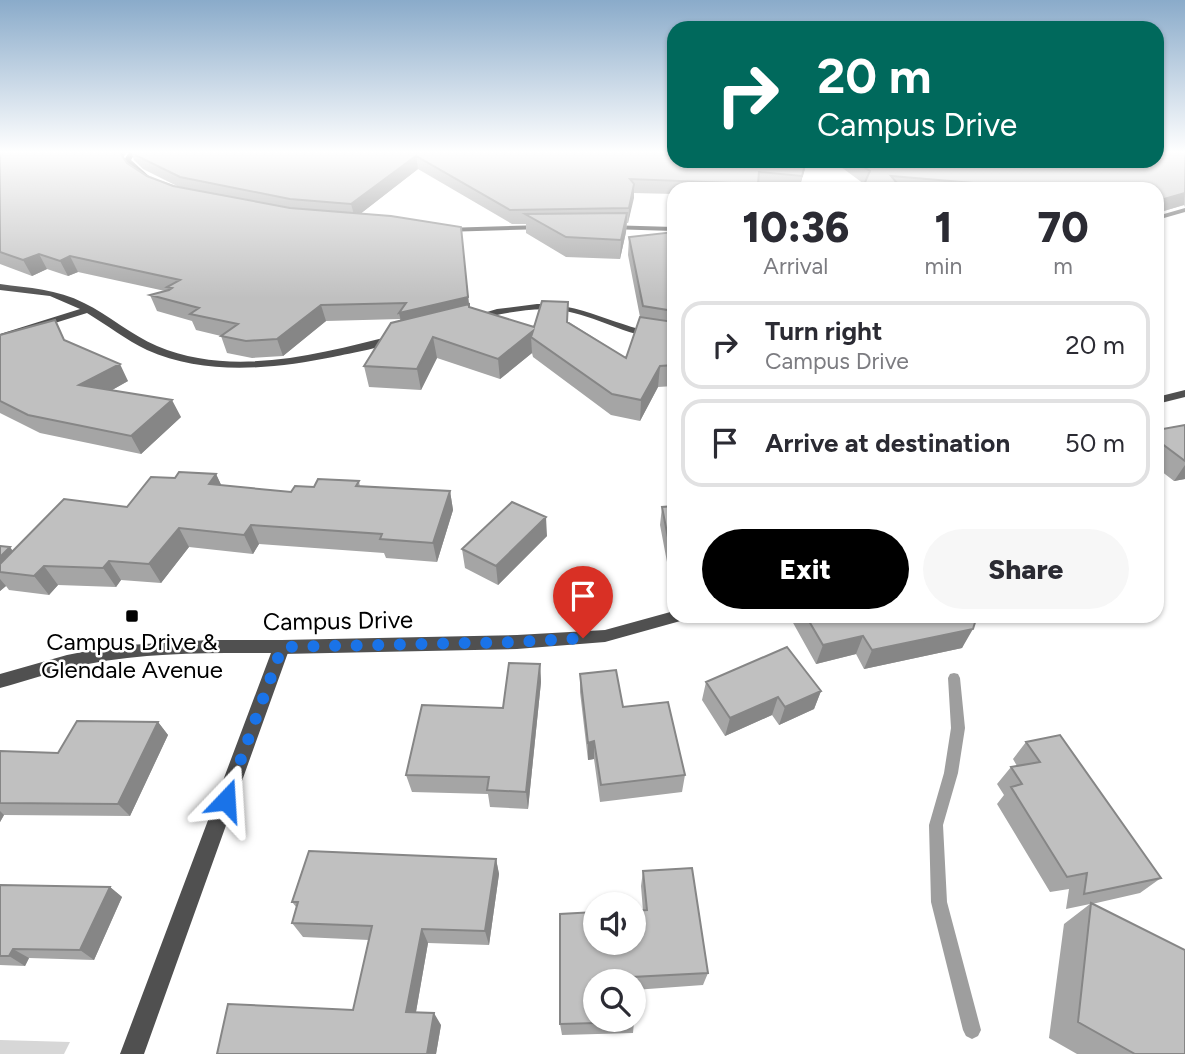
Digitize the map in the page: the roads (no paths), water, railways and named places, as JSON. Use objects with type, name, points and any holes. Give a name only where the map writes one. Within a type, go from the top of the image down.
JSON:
[{"type":"street","points":[[1164,216],[1185,211]]},
{"type":"street","points":[[595,226],[667,229]]},
{"type":"street","points":[[429,229],[549,227]]},
{"type":"street","points":[[0,287],[46,292],[89,309],[123,334],[165,353],[216,363],[297,362],[402,336]]},
{"type":"street","points":[[464,320],[497,312],[558,308],[574,310],[629,331],[656,338],[667,337]]},
{"type":"street","points":[[0,337],[89,309]]},
{"type":"street","points":[[1164,399],[1185,393]]},
{"type":"street","name":"Campus Drive","points":[[0,681],[89,657],[192,646],[282,647],[517,642],[605,636],[667,619]]},
{"type":"street","points":[[132,1054],[282,647]]},
{"type":"waterway","points":[[954,678],[958,728],[951,773],[936,825],[939,902],[972,1030]]},
{"type":"place","name":"Campus Drive & Glendale Avenue","points":[[132,616]]}]
